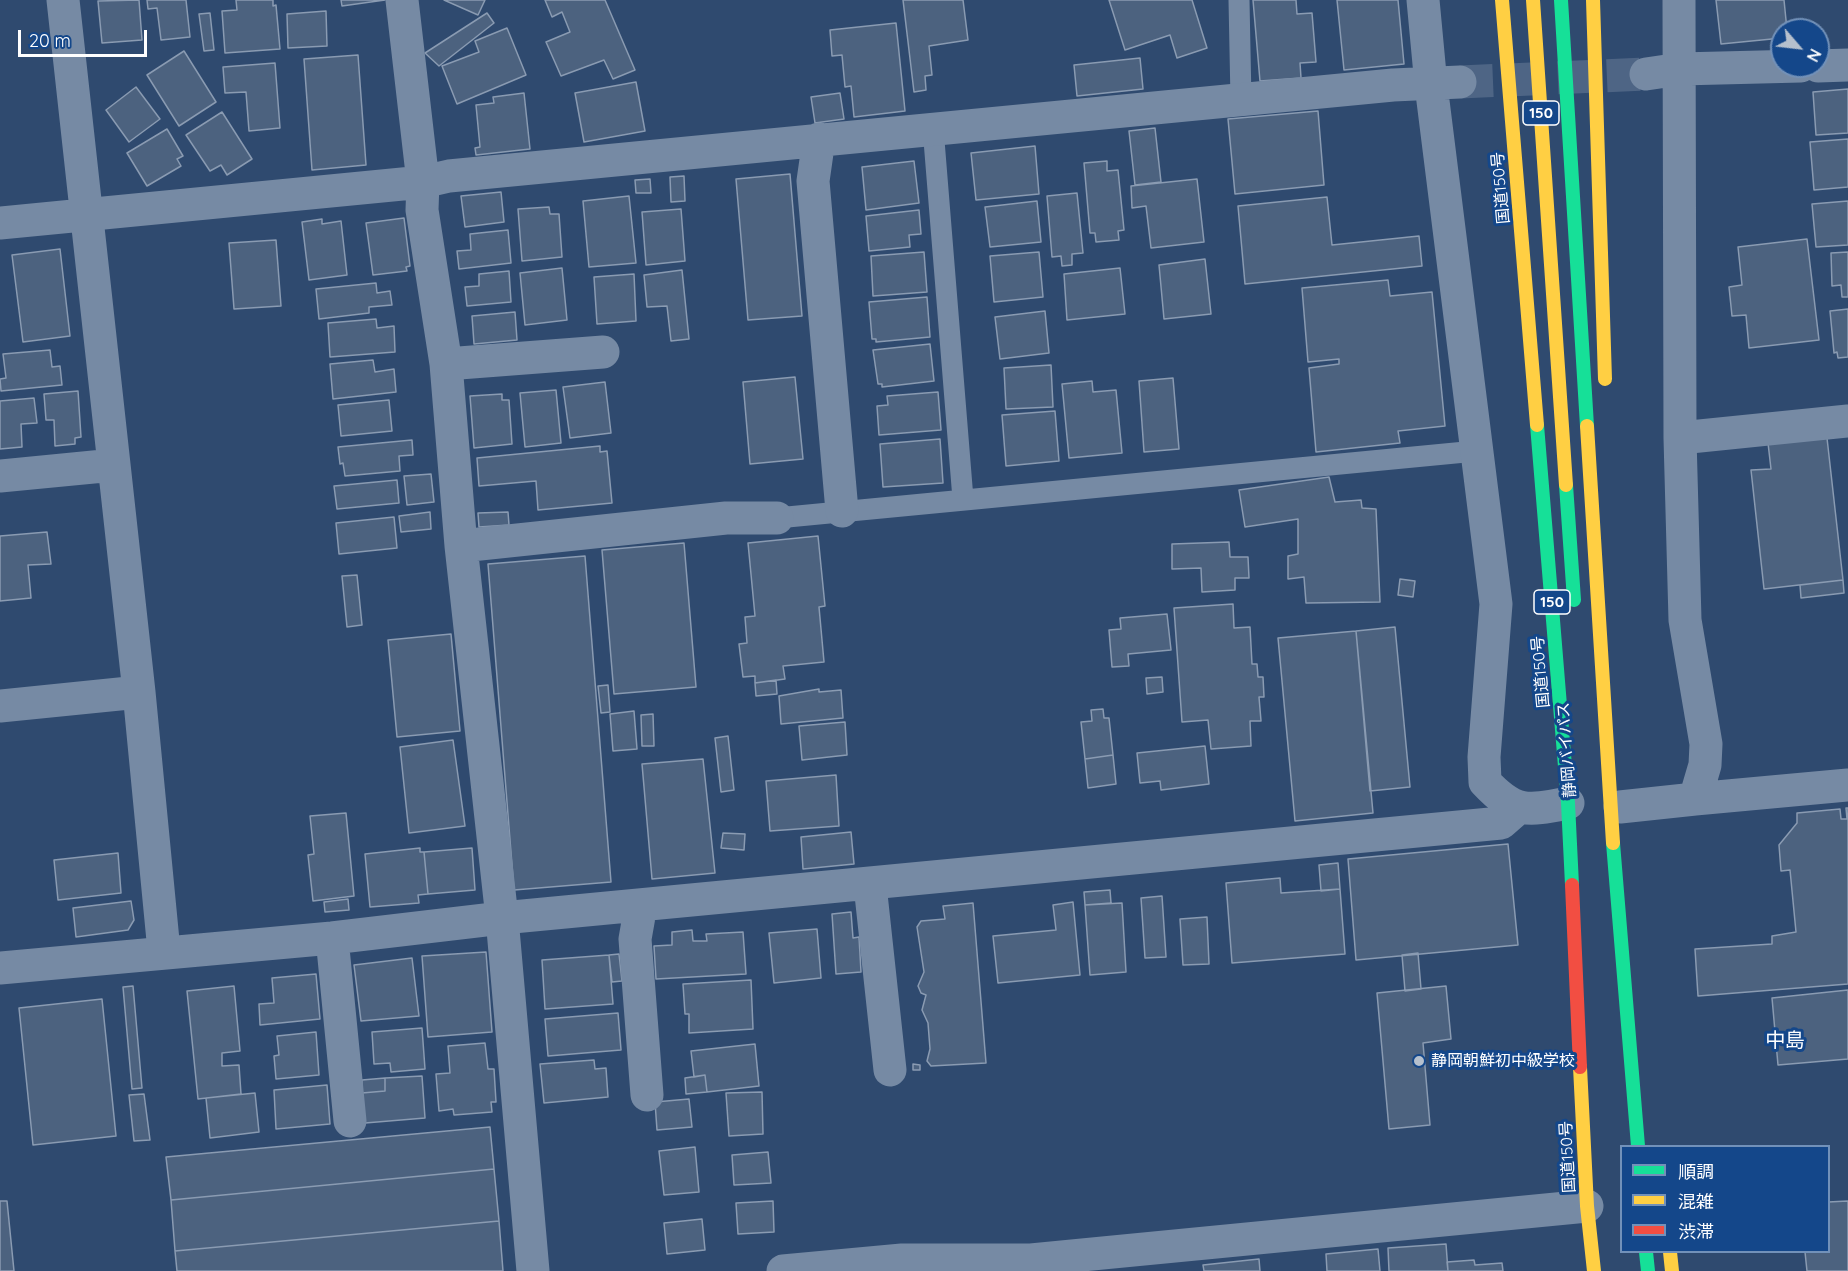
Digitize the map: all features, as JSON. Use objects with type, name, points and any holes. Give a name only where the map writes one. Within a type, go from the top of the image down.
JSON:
[{"type":"highway","name":"国道150号","points":[[1502,0],[1568,803],[1587,1206],[1594,1271]]},
{"type":"highway","name":"150","points":[[1533,0],[1575,619]]},
{"type":"highway","name":"150","points":[[1561,0],[1610,812],[1638,1145]]},
{"type":"highway","points":[[1593,0],[1605,390]]},
{"type":"highway","points":[[1612,591],[1620,807],[1638,971]]},
{"type":"highway","points":[[1646,1253],[1648,1271]]},
{"type":"highway","points":[[1670,1253],[1672,1271]]},
{"type":"street","points":[[63,0],[139,692],[164,951]]},
{"type":"street","points":[[402,0],[423,182],[422,210],[446,364],[461,546],[502,918],[533,1271]]},
{"type":"street","points":[[1423,0],[1446,84],[1476,451],[1496,604],[1484,757],[1485,782],[1500,798],[1517,809],[1534,810],[1568,803]]},
{"type":"street","points":[[1679,0],[1680,438],[1685,620],[1706,744],[1705,765],[1695,799]]},
{"type":"street","points":[[1830,66],[1848,65]]},
{"type":"street","points":[[1646,74],[1680,69],[1770,67]]},
{"type":"street","points":[[0,223],[423,182],[449,176],[933,128],[1393,85],[1446,84]]},
{"type":"street","points":[[819,140],[813,181],[842,511]]},
{"type":"street","points":[[446,364],[603,352]]},
{"type":"street","points":[[1680,438],[1848,421]]},
{"type":"street","points":[[0,476],[114,465]]},
{"type":"street","points":[[461,546],[726,518],[777,518]]},
{"type":"street","points":[[0,706],[139,692]]},
{"type":"street","points":[[1620,807],[1848,785]]},
{"type":"street","points":[[0,968],[164,951],[332,938],[502,918],[870,885],[1501,823],[1517,809]]},
{"type":"street","points":[[870,885],[890,1070]]},
{"type":"street","points":[[641,905],[635,939],[647,1095]]},
{"type":"street","points":[[332,938],[350,1121]]},
{"type":"street","points":[[783,1271],[902,1260],[1031,1260],[1587,1206]]},
{"type":"lane","points":[[1239,0],[1241,100]]},
{"type":"lane","points":[[933,128],[963,499]]},
{"type":"lane","points":[[777,518],[1476,451]]},
{"type":"building","points":[[139,0],[142,40],[102,43],[98,1]]},
{"type":"building","points":[[147,0],[186,0],[190,37],[161,40],[157,8],[148,9]]},
{"type":"building","points":[[236,0],[273,0],[273,6],[276,5],[280,49],[225,53],[222,11],[237,10]]},
{"type":"building","points":[[341,0],[385,0],[342,6]]},
{"type":"building","points":[[444,0],[485,0],[478,15]]},
{"type":"building","points":[[545,0],[605,0],[635,70],[613,79],[604,60],[561,76],[546,42],[570,32],[562,12],[552,17]]},
{"type":"building","points":[[903,0],[963,0],[968,40],[929,46],[932,75],[925,76],[926,90],[914,92]]},
{"type":"building","points":[[1109,0],[1192,0],[1207,48],[1177,58],[1170,35],[1125,50]]},
{"type":"building","points":[[1253,0],[1296,0],[1297,14],[1312,13],[1316,62],[1300,63],[1301,78],[1260,81]]},
{"type":"building","points":[[1337,0],[1398,0],[1404,64],[1344,70]]},
{"type":"building","points":[[1716,0],[1784,0],[1786,18],[1770,18],[1770,39],[1721,44]]},
{"type":"building","points":[[326,11],[327,46],[288,48],[287,14]]},
{"type":"building","points":[[210,13],[214,50],[204,51],[199,14]]},
{"type":"building","points":[[487,13],[494,23],[439,66],[425,53]]},
{"type":"building","points":[[896,23],[905,111],[854,117],[851,86],[845,87],[842,55],[832,56],[830,30]]},
{"type":"building","points":[[507,28],[526,75],[457,104],[442,66],[479,52],[475,41]]},
{"type":"building","points":[[184,51],[216,102],[179,126],[147,75]]},
{"type":"building","points":[[358,55],[366,165],[312,170],[304,59]]},
{"type":"building","points":[[1140,58],[1143,89],[1077,96],[1074,65]]},
{"type":"building","points":[[275,63],[280,128],[249,131],[246,92],[225,93],[223,67]]},
{"type":"building","points":[[636,82],[645,131],[584,142],[575,93]]},
{"type":"building","points":[[136,87],[160,119],[129,142],[106,110]]},
{"type":"building","points":[[1848,89],[1848,133],[1816,135],[1813,92]]},
{"type":"building","points":[[524,93],[530,149],[476,155],[475,148],[480,147],[476,105],[494,103],[493,97]]},
{"type":"building","points":[[840,93],[844,119],[815,123],[811,97]]},
{"type":"building","points":[[1318,111],[1324,185],[1235,194],[1228,119]]},
{"type":"building","points":[[222,112],[252,159],[227,175],[221,165],[210,171],[186,135]]},
{"type":"building","points":[[1155,128],[1161,182],[1135,185],[1129,131]]},
{"type":"building","points":[[167,129],[183,156],[177,159],[181,166],[147,186],[127,153]]},
{"type":"building","points":[[1848,139],[1848,187],[1814,190],[1810,142]]},
{"type":"building","points":[[1035,146],[1039,194],[976,200],[971,153]]},
{"type":"building","points":[[914,161],[919,203],[866,210],[862,167]]},
{"type":"building","points":[[1107,161],[1107,171],[1118,170],[1124,230],[1118,231],[1119,240],[1096,242],[1095,233],[1090,233],[1084,163]]},
{"type":"building","points":[[790,174],[802,316],[748,320],[736,179]]},
{"type":"building","points":[[684,176],[685,201],[671,202],[670,177]]},
{"type":"building","points":[[650,179],[651,193],[636,193],[635,180]]},
{"type":"building","points":[[1197,179],[1204,242],[1151,248],[1146,206],[1132,208],[1131,186]]},
{"type":"building","points":[[501,192],[504,222],[465,227],[461,196]]},
{"type":"building","points":[[1077,193],[1083,253],[1072,254],[1072,265],[1062,266],[1061,256],[1052,257],[1047,196]]},
{"type":"building","points":[[629,196],[636,263],[589,267],[583,201]]},
{"type":"building","points":[[1327,197],[1332,245],[1419,236],[1422,266],[1245,284],[1238,206]]},
{"type":"building","points":[[1037,201],[1041,242],[990,247],[985,207]]},
{"type":"building","points":[[1848,201],[1848,245],[1816,247],[1812,204]]},
{"type":"building","points":[[549,207],[550,214],[559,214],[562,257],[522,261],[518,209]]},
{"type":"building","points":[[681,209],[685,261],[646,265],[642,212]]},
{"type":"building","points":[[919,210],[921,234],[909,235],[910,247],[869,251],[866,216]]},
{"type":"building","points":[[404,218],[410,266],[406,267],[407,271],[373,275],[366,223]]},
{"type":"building","points":[[322,219],[322,224],[341,221],[347,275],[309,280],[302,222]]},
{"type":"building","points":[[508,230],[511,263],[459,269],[457,251],[471,250],[470,234]]},
{"type":"building","points":[[1807,239],[1819,340],[1749,348],[1746,315],[1732,316],[1729,287],[1742,285],[1738,247]]},
{"type":"building","points":[[276,240],[281,306],[234,309],[229,243]]},
{"type":"building","points":[[60,249],[70,336],[23,342],[12,255]]},
{"type":"building","points":[[924,252],[927,292],[873,296],[871,256]]},
{"type":"building","points":[[1039,252],[1043,297],[994,302],[990,256]]},
{"type":"building","points":[[1848,252],[1848,297],[1842,297],[1841,285],[1832,286],[1831,253]]},
{"type":"building","points":[[1205,259],[1211,314],[1164,319],[1159,265]]},
{"type":"building","points":[[562,268],[567,320],[525,325],[520,273]]},
{"type":"building","points":[[1120,268],[1125,314],[1067,320],[1064,274]]},
{"type":"building","points":[[682,270],[689,339],[671,341],[667,306],[647,307],[644,275]]},
{"type":"building","points":[[509,271],[511,302],[467,306],[465,287],[479,286],[479,274]]},
{"type":"building","points":[[634,274],[636,321],[597,324],[594,277]]},
{"type":"building","points":[[1388,280],[1390,296],[1432,292],[1445,426],[1398,431],[1400,443],[1316,452],[1309,368],[1339,364],[1339,359],[1308,362],[1302,288]]},
{"type":"building","points":[[376,283],[377,293],[390,291],[392,305],[369,307],[369,313],[319,319],[316,289]]},
{"type":"building","points":[[927,297],[930,337],[876,342],[876,339],[872,339],[869,302]]},
{"type":"building","points":[[1848,309],[1848,357],[1838,358],[1837,352],[1834,353],[1830,311]]},
{"type":"building","points":[[1045,311],[1049,353],[1000,359],[995,317]]},
{"type":"building","points":[[515,312],[517,340],[474,344],[472,316]]},
{"type":"building","points":[[376,319],[377,328],[394,326],[395,352],[330,357],[328,323]]},
{"type":"building","points":[[930,344],[934,381],[882,387],[882,384],[878,384],[873,350]]},
{"type":"building","points":[[50,350],[52,367],[60,366],[62,385],[1,391],[0,379],[6,378],[3,354]]},
{"type":"building","points":[[373,360],[375,372],[394,369],[396,392],[333,399],[330,364]]},
{"type":"building","points":[[1051,365],[1053,407],[1006,409],[1004,368]]},
{"type":"building","points":[[795,377],[803,459],[750,464],[743,382]]},
{"type":"building","points":[[1173,378],[1179,449],[1144,452],[1139,381]]},
{"type":"building","points":[[1092,381],[1093,392],[1116,390],[1122,453],[1069,458],[1062,384]]},
{"type":"building","points":[[605,382],[611,433],[570,438],[563,387]]},
{"type":"building","points":[[556,390],[561,443],[525,447],[520,393]]},
{"type":"building","points":[[78,391],[81,437],[75,438],[75,444],[55,446],[54,420],[46,420],[44,394]]},
{"type":"building","points":[[938,392],[941,430],[879,435],[877,406],[888,405],[887,396]]},
{"type":"building","points":[[502,394],[502,400],[509,400],[512,444],[474,448],[470,396]]},
{"type":"building","points":[[34,398],[37,423],[21,424],[22,447],[0,449],[0,401]]},
{"type":"building","points":[[389,400],[392,431],[341,436],[338,405]]},
{"type":"building","points":[[1055,411],[1059,461],[1006,466],[1002,415]]},
{"type":"building","points":[[1827,438],[1843,580],[1764,589],[1751,470],[1771,469],[1768,443]]},
{"type":"building","points":[[940,439],[943,483],[883,487],[880,444]]},
{"type":"building","points":[[412,440],[413,455],[399,456],[400,471],[345,476],[343,463],[340,464],[338,447]]},
{"type":"building","points":[[600,446],[600,452],[607,451],[612,503],[538,510],[536,481],[479,486],[477,458]]},
{"type":"building","points":[[431,474],[434,502],[407,505],[404,476]]},
{"type":"building","points":[[1329,477],[1335,502],[1361,500],[1362,508],[1376,509],[1380,602],[1306,603],[1304,577],[1288,579],[1288,556],[1298,554],[1298,519],[1245,527],[1239,490]]},
{"type":"building","points":[[397,480],[399,503],[337,509],[334,486]]},
{"type":"building","points":[[430,512],[431,529],[401,532],[399,516]]},
{"type":"building","points":[[508,512],[509,525],[479,527],[478,513]]},
{"type":"building","points":[[394,517],[397,548],[339,554],[336,523]]},
{"type":"building","points":[[47,532],[51,564],[28,565],[31,598],[0,601],[0,536]]},
{"type":"building","points":[[818,536],[825,606],[819,607],[824,662],[783,666],[785,679],[755,683],[755,676],[743,677],[739,644],[747,643],[745,617],[755,616],[748,543]]},
{"type":"building","points":[[1229,542],[1230,557],[1248,557],[1249,578],[1235,578],[1235,590],[1202,592],[1201,568],[1172,569],[1172,544]]},
{"type":"building","points":[[684,543],[696,687],[614,694],[602,550]]},
{"type":"building","points":[[585,556],[611,882],[514,890],[488,564]]},
{"type":"building","points":[[357,575],[362,625],[347,627],[342,576]]},
{"type":"building","points":[[1400,579],[1415,581],[1413,597],[1398,595]]},
{"type":"building","points":[[1843,580],[1844,593],[1801,598],[1800,585]]},
{"type":"building","points":[[1233,604],[1234,628],[1250,627],[1252,664],[1257,664],[1258,677],[1263,677],[1264,697],[1259,697],[1261,721],[1250,721],[1251,746],[1211,749],[1208,720],[1182,722],[1174,608]]},
{"type":"building","points":[[1167,614],[1171,650],[1128,654],[1129,666],[1112,667],[1109,630],[1121,629],[1120,618]]},
{"type":"building","points":[[1395,627],[1410,787],[1370,791],[1356,631]]},
{"type":"building","points":[[1356,631],[1373,813],[1295,821],[1278,638]]},
{"type":"building","points":[[451,634],[460,731],[397,737],[388,640]]},
{"type":"building","points":[[1162,677],[1163,692],[1147,694],[1146,678]]},
{"type":"building","points":[[776,680],[777,694],[756,696],[755,683]]},
{"type":"building","points":[[608,685],[610,712],[601,713],[598,686]]},
{"type":"building","points":[[819,689],[819,692],[841,690],[843,718],[781,724],[779,696]]},
{"type":"building","points":[[1103,709],[1104,718],[1109,718],[1113,755],[1085,759],[1081,722],[1092,721],[1091,710]]},
{"type":"building","points":[[634,711],[637,749],[613,751],[610,714]]},
{"type":"building","points":[[653,714],[654,746],[642,746],[641,715]]},
{"type":"building","points":[[845,722],[847,755],[802,760],[799,726]]},
{"type":"building","points":[[728,736],[734,790],[721,792],[715,738]]},
{"type":"building","points":[[453,740],[465,826],[409,833],[400,747]]},
{"type":"building","points":[[1205,746],[1209,784],[1161,790],[1160,781],[1140,783],[1137,753]]},
{"type":"building","points":[[1113,755],[1116,784],[1088,788],[1085,759]]},
{"type":"building","points":[[703,759],[715,873],[652,879],[642,764]]},
{"type":"building","points":[[836,775],[839,826],[770,831],[766,781]]},
{"type":"building","points":[[1846,808],[1848,808],[1848,984],[1698,996],[1695,949],[1772,944],[1772,936],[1796,932],[1790,870],[1781,871],[1779,845],[1797,823],[1797,813],[1840,809],[1841,819],[1847,819]]},
{"type":"building","points":[[346,813],[354,896],[313,901],[308,855],[314,854],[310,816]]},
{"type":"building","points":[[851,832],[854,864],[803,869],[801,837]]},
{"type":"building","points":[[723,833],[745,834],[744,850],[721,848]]},
{"type":"building","points":[[1508,844],[1518,945],[1356,960],[1348,859]]},
{"type":"building","points":[[420,848],[420,852],[424,852],[428,894],[418,895],[419,903],[370,907],[365,854]]},
{"type":"building","points":[[472,848],[475,890],[428,894],[424,852]]},
{"type":"building","points":[[118,853],[121,893],[58,900],[54,860]]},
{"type":"building","points":[[1338,863],[1340,889],[1321,891],[1319,865]]},
{"type":"building","points":[[1280,878],[1281,893],[1340,889],[1345,954],[1232,963],[1226,883]]},
{"type":"building","points":[[1110,890],[1111,903],[1085,905],[1084,892]]},
{"type":"building","points":[[1162,896],[1166,957],[1145,958],[1141,898]]},
{"type":"building","points":[[348,899],[349,910],[325,912],[324,902]]},
{"type":"building","points":[[131,901],[134,920],[128,930],[76,937],[73,908]]},
{"type":"building","points":[[1073,902],[1080,975],[998,983],[993,936],[1056,930],[1053,905]]},
{"type":"building","points":[[973,903],[986,1063],[931,1066],[927,1061],[930,1049],[928,1023],[922,1010],[926,995],[921,993],[918,986],[924,972],[917,927],[921,921],[945,919],[943,906]]},
{"type":"building","points":[[1122,903],[1126,972],[1090,975],[1085,905]]},
{"type":"building","points":[[851,912],[853,938],[859,937],[861,972],[836,974],[832,914]]},
{"type":"building","points":[[1207,917],[1209,964],[1183,965],[1180,919]]},
{"type":"building","points":[[817,929],[821,978],[774,983],[769,933]]},
{"type":"building","points":[[692,930],[693,941],[707,941],[706,934],[743,932],[746,974],[656,979],[654,946],[672,945],[672,932]]},
{"type":"building","points":[[486,952],[492,1032],[428,1037],[422,956]]},
{"type":"building","points":[[1418,953],[1421,989],[1405,991],[1402,955]]},
{"type":"building","points":[[619,954],[622,981],[612,982],[609,955]]},
{"type":"building","points":[[609,955],[613,1004],[545,1009],[542,960]]},
{"type":"building","points":[[412,958],[419,1016],[361,1021],[354,965]]},
{"type":"building","points":[[316,974],[320,1019],[260,1025],[259,1004],[274,1003],[272,978]]},
{"type":"building","points":[[751,980],[753,1029],[689,1033],[689,1014],[685,1014],[683,984]]},
{"type":"building","points":[[133,986],[142,1088],[132,1089],[123,987]]},
{"type":"building","points":[[234,986],[240,1051],[222,1053],[222,1066],[239,1065],[241,1094],[198,1099],[187,991]]},
{"type":"building","points":[[1446,986],[1451,1039],[1423,1043],[1430,1125],[1389,1129],[1377,993]]},
{"type":"building","points":[[1848,990],[1848,1059],[1778,1065],[1772,998]]},
{"type":"building","points":[[102,999],[116,1136],[33,1145],[19,1008]]},
{"type":"building","points":[[618,1013],[621,1050],[548,1056],[545,1019]]},
{"type":"building","points":[[422,1028],[425,1069],[391,1072],[390,1063],[374,1064],[372,1032]]},
{"type":"building","points":[[316,1032],[319,1075],[276,1079],[274,1056],[279,1055],[277,1036]]},
{"type":"building","points":[[485,1043],[488,1069],[494,1069],[496,1102],[491,1102],[492,1112],[454,1115],[453,1109],[439,1111],[436,1074],[450,1073],[448,1046]]},
{"type":"building","points":[[755,1044],[759,1086],[707,1092],[705,1075],[694,1077],[691,1051]]},
{"type":"building","points":[[594,1060],[595,1069],[606,1068],[608,1097],[544,1103],[540,1064]]},
{"type":"building","points":[[913,1064],[920,1065],[920,1070],[913,1070]]},
{"type":"building","points":[[705,1075],[707,1092],[686,1094],[685,1078]]},
{"type":"building","points":[[422,1076],[425,1118],[365,1123],[362,1093],[385,1091],[385,1078]]},
{"type":"building","points":[[385,1078],[385,1091],[362,1093],[362,1080]]},
{"type":"building","points":[[327,1085],[330,1124],[276,1129],[274,1090]]},
{"type":"building","points":[[762,1092],[763,1134],[729,1136],[726,1093]]},
{"type":"building","points":[[255,1093],[259,1132],[210,1138],[206,1098]]},
{"type":"building","points":[[144,1094],[150,1140],[134,1141],[129,1095]]},
{"type":"building","points":[[689,1099],[692,1127],[657,1130],[655,1102]]},
{"type":"building","points":[[490,1127],[494,1169],[171,1200],[166,1157]]},
{"type":"building","points":[[695,1147],[699,1192],[664,1195],[659,1151]]},
{"type":"building","points":[[768,1152],[771,1183],[734,1185],[732,1155]]},
{"type":"building","points":[[494,1169],[499,1221],[175,1251],[171,1200]]},
{"type":"building","points":[[0,1201],[7,1201],[14,1271],[0,1271]]},
{"type":"building","points":[[773,1201],[774,1232],[738,1234],[736,1203]]},
{"type":"building","points":[[1848,1201],[1848,1271],[1807,1271],[1805,1253],[1830,1253],[1830,1202]]},
{"type":"building","points":[[702,1219],[705,1250],[667,1254],[664,1223]]},
{"type":"building","points":[[499,1221],[503,1271],[177,1271],[175,1251]]},
{"type":"building","points":[[1446,1244],[1448,1271],[1389,1271],[1388,1248]]},
{"type":"building","points":[[1378,1249],[1380,1271],[1327,1271],[1326,1254]]},
{"type":"building","points":[[1259,1259],[1260,1271],[1204,1271],[1203,1265]]},
{"type":"building","points":[[1474,1260],[1475,1265],[1502,1263],[1503,1271],[1448,1271],[1447,1262]]},
{"type":"tunnel","points":[[1460,82],[1646,74]]},
{"type":"traffic: fast","points":[[1561,0],[1587,426]]},
{"type":"traffic: fast","points":[[1537,425],[1568,803],[1572,885]]},
{"type":"traffic: fast","points":[[1566,485],[1574,600]]},
{"type":"traffic: fast","points":[[1613,843],[1638,1145]]},
{"type":"traffic: fast","points":[[1646,1253],[1648,1271]]},
{"type":"traffic: slow","points":[[1502,0],[1537,425]]},
{"type":"traffic: slow","points":[[1533,0],[1566,485]]},
{"type":"traffic: slow","points":[[1593,0],[1605,379]]},
{"type":"traffic: slow","points":[[1587,426],[1613,843]]},
{"type":"traffic: slow","points":[[1580,1067],[1587,1206],[1594,1271]]},
{"type":"traffic: slow","points":[[1670,1253],[1672,1271]]},
{"type":"traffic: jam","points":[[1572,885],[1580,1067]]},
{"type":"place","name":"静岡朝鮮初中級学校","points":[[1419,1061]]},
{"type":"district","name":"中島","points":[[1785,1041]]}]
